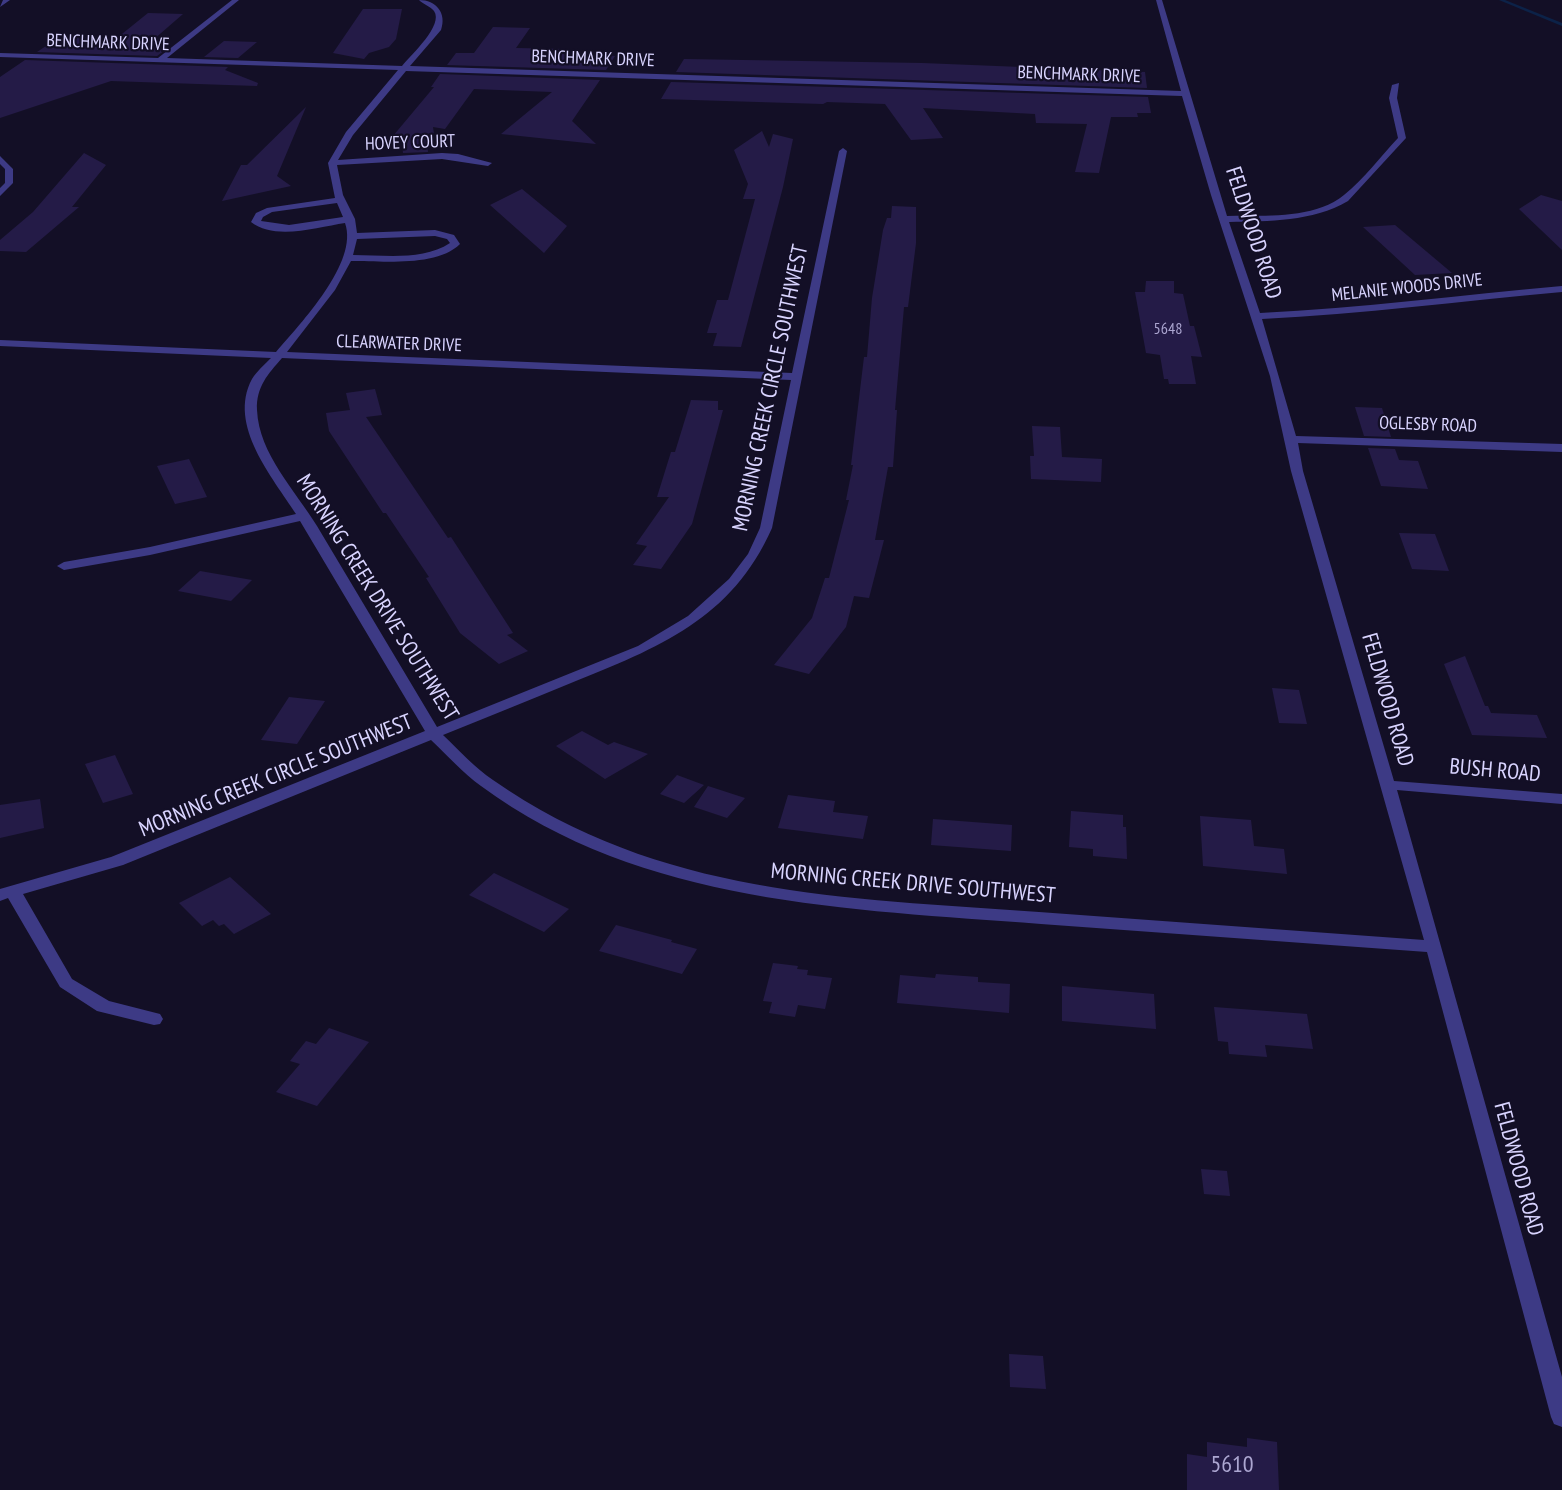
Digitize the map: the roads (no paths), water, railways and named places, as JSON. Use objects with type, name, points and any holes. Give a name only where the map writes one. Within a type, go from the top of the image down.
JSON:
[{"type":"street","points":[[0,5],[7,0]]},
{"type":"street","points":[[160,60],[236,0]]},
{"type":"street","points":[[332,163],[349,134],[438,27],[442,18],[434,6],[422,0]]},
{"type":"street","name":"FELDWOOD ROAD","points":[[1159,0],[1185,94],[1223,219],[1256,316],[1292,439],[1297,471],[1434,947],[1562,1417]]},
{"type":"street","name":"BENCHMARK DRIVE","points":[[0,55],[1185,94]]},
{"type":"street","points":[[1223,219],[1267,218],[1308,212],[1345,199],[1402,138],[1394,98],[1396,85]]},
{"type":"street","name":"MORNING CREEK CIRCLE SOUTHWEST","points":[[7,893],[117,861],[435,735],[643,649],[693,618],[734,582],[754,555],[766,528],[843,151]]},
{"type":"street","name":"HOVEY COURT","points":[[332,163],[442,156],[488,163]]},
{"type":"street","points":[[0,159],[9,170],[9,183],[0,193]]},
{"type":"street","name":"MORNING CREEK DRIVE SOUTHWEST","points":[[332,163],[340,200],[350,219],[353,236],[350,258],[338,279],[258,379],[252,394],[253,425],[264,456],[304,516],[435,735],[485,782],[553,825],[627,858],[724,885],[840,903],[1434,947]]},
{"type":"street","points":[[340,200],[270,210],[259,215],[256,222],[264,227],[281,228],[350,219]]},
{"type":"street","points":[[350,258],[432,255],[448,250],[455,244],[451,237],[435,233],[353,236]]},
{"type":"street","name":"MELANIE WOODS DRIVE","points":[[1256,316],[1336,312],[1422,301],[1562,289]]},
{"type":"street","name":"CLEARWATER DRIVE","points":[[0,344],[797,377]]},
{"type":"street","name":"OGLESBY ROAD","points":[[1292,439],[1562,448]]},
{"type":"street","points":[[64,566],[150,551],[304,516]]},
{"type":"street","name":"BUSH ROAD","points":[[1388,785],[1562,799]]},
{"type":"street","points":[[7,893],[66,983],[103,1006],[154,1019]]},
{"type":"waterway","points":[[1501,0],[1562,25]]}]
